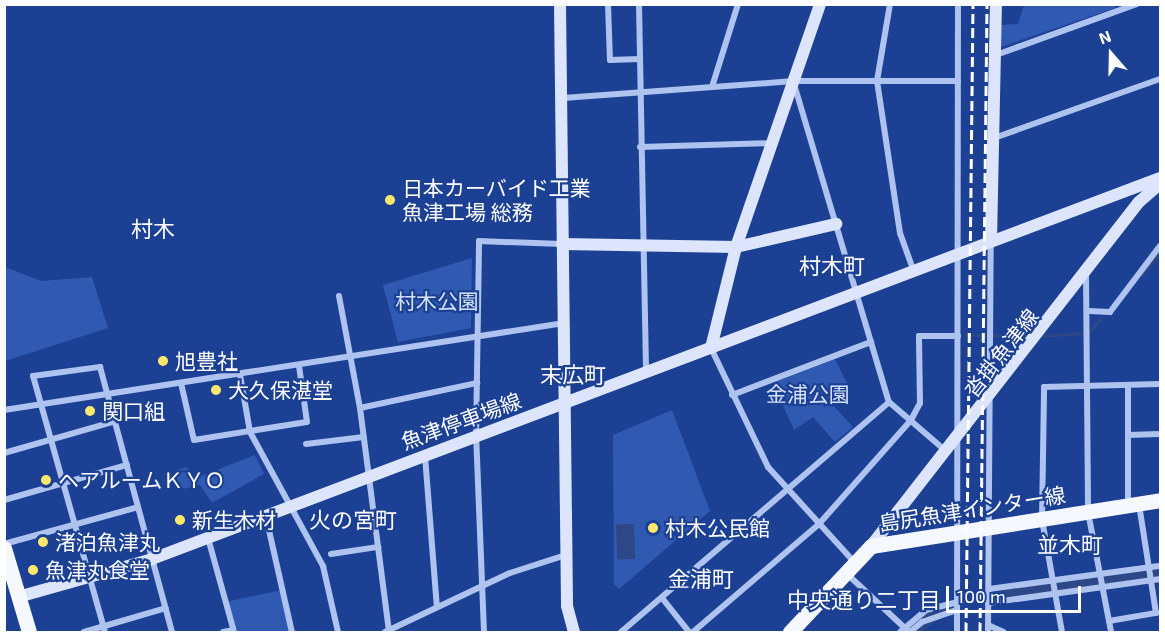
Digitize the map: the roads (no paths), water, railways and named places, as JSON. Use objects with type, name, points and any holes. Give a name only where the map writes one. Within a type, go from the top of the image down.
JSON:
[{"type":"main road","name":"島尻魚津インター線","points":[[790,633],[871,546],[1161,500]]},
{"type":"main road","points":[[4,546],[29,633]]},
{"type":"street","points":[[561,4],[567,555],[574,633]]},
{"type":"street","points":[[608,4],[610,60],[640,59]]},
{"type":"street","points":[[639,4],[641,248],[646,373]]},
{"type":"street","points":[[712,87],[738,4]]},
{"type":"street","points":[[820,4],[736,247],[711,348],[768,467],[819,524],[851,568],[905,631]]},
{"type":"street","points":[[890,4],[877,81],[900,233],[914,272]]},
{"type":"street","points":[[957,633],[958,4]]},
{"type":"street","points":[[996,4],[991,241],[988,629],[1004,633]]},
{"type":"street","points":[[996,55],[1137,4]]},
{"type":"street","points":[[994,138],[1161,79]]},
{"type":"street","points":[[562,98],[793,81],[958,81]]},
{"type":"street","points":[[793,81],[889,402],[947,452]]},
{"type":"street","points":[[640,147],[772,143]]},
{"type":"street","name":"魚津停車場線","points":[[18,597],[152,559],[1161,178]]},
{"type":"street","name":"沓掛魚津線","points":[[871,546],[991,397],[1139,202],[1161,184]]},
{"type":"street","points":[[484,633],[476,437],[479,241],[641,248],[736,247],[837,224]]},
{"type":"street","points":[[1089,311],[1110,312],[1161,246]]},
{"type":"street","points":[[1086,274],[1089,311],[1088,512],[1111,633]]},
{"type":"street","points":[[339,296],[360,408],[387,632],[481,586],[567,555]]},
{"type":"street","points":[[4,410],[299,366],[477,334],[564,323]]},
{"type":"street","points":[[662,598],[691,633],[819,524],[911,420],[920,403],[919,336],[958,336]]},
{"type":"street","points":[[732,395],[871,342]]},
{"type":"street","points":[[181,383],[194,440],[250,432],[307,422],[299,366]]},
{"type":"street","points":[[104,630],[33,376],[100,367],[172,633]]},
{"type":"street","points":[[240,375],[250,432],[288,507],[323,566],[338,633]]},
{"type":"street","points":[[360,408],[477,383]]},
{"type":"street","points":[[1062,633],[1042,520],[1044,387],[1161,384]]},
{"type":"street","points":[[1109,621],[1156,613],[1149,568],[1133,504],[1128,435],[1128,385]]},
{"type":"street","points":[[621,633],[889,402]]},
{"type":"street","points":[[4,453],[116,421]]},
{"type":"street","points":[[1128,435],[1161,435]]},
{"type":"street","points":[[306,444],[364,436]]},
{"type":"street","points":[[425,456],[437,607]]},
{"type":"street","points":[[4,500],[127,465]]},
{"type":"street","points":[[4,546],[138,507]]},
{"type":"street","points":[[266,516],[291,633]]},
{"type":"street","points":[[208,538],[234,631],[223,633]]},
{"type":"street","points":[[331,554],[378,547]]},
{"type":"street","points":[[989,590],[1161,566]]},
{"type":"street","points":[[988,603],[1161,579]]},
{"type":"street","points":[[905,631],[926,610],[957,602]]},
{"type":"street","points":[[84,633],[104,630],[166,608]]},
{"type":"street","points":[[905,631],[922,622],[957,610]]},
{"type":"waterway","points":[[1141,275],[1160,254]]},
{"type":"waterway","points":[[1040,336],[1088,333],[1101,318]]},
{"type":"waterway","points":[[966,335],[1030,336]]},
{"type":"waterway","points":[[1010,594],[1160,574]]},
{"type":"waterway","points":[[906,632],[937,611]]},
{"type":"railway","points":[[966,632],[973,4]]},
{"type":"railway","points":[[980,632],[987,4]]},
{"type":"place","name":"日本カーバイド工業 魚津工場 総務","points":[[390,200]]},
{"type":"place","name":"旭豊社","points":[[163,361]]},
{"type":"place","name":"大久保湛堂","points":[[216,390]]},
{"type":"place","name":"関口組","points":[[90,411]]},
{"type":"place","name":"ヘアルームＫＹＯ","points":[[46,480]]},
{"type":"place","name":"新生木材","points":[[180,520]]},
{"type":"place","name":"村木公民館","points":[[653,528]]},
{"type":"place","name":"渚泊魚津丸","points":[[43,542]]},
{"type":"place","name":"魚津丸食堂","points":[[33,570]]},
{"type":"district","name":"村木","points":[[153,229]]},
{"type":"district","name":"村木町","points":[[832,266]]},
{"type":"district","name":"末広町","points":[[573,375]]},
{"type":"district","name":"火の宮町","points":[[353,520]]},
{"type":"district","name":"並木町","points":[[1070,545]]},
{"type":"district","name":"金浦町","points":[[701,579]]},
{"type":"district","name":"中央通り二丁目","points":[[864,600]]},
{"type":"park label","name":"村木公園","points":[[437,301]]},
{"type":"park label","name":"金浦公園","points":[[808,394]]}]
